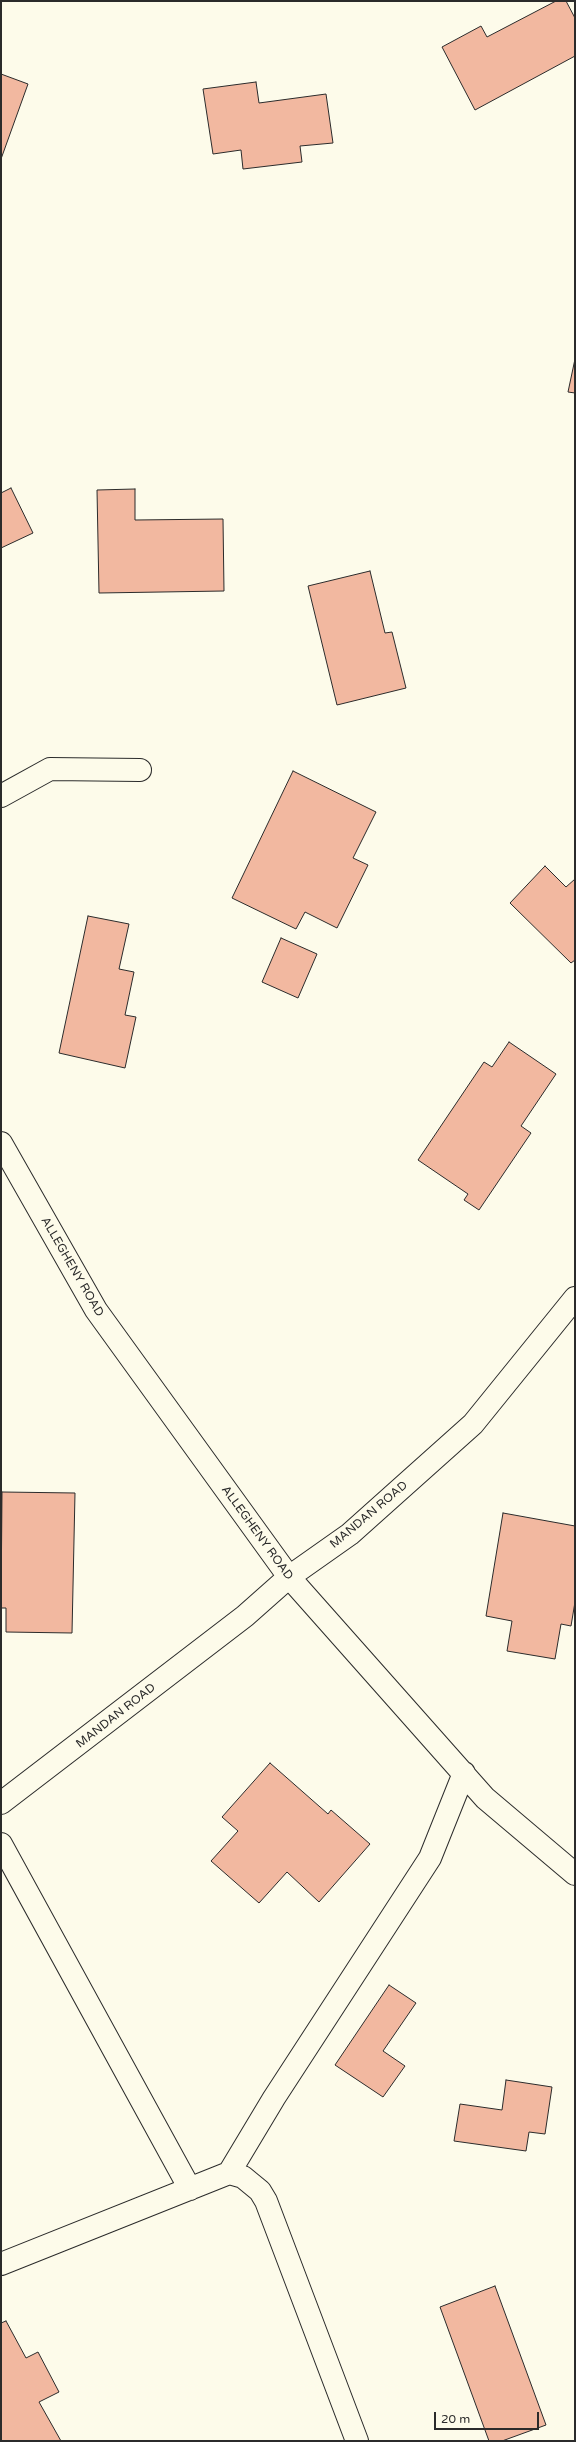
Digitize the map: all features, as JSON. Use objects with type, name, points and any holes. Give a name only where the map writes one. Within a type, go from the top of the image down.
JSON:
[{"type":"street","points":[[1,796],[50,769],[140,770]]},
{"type":"street","name":"ALLEGHENY ROAD","points":[[1,1143],[96,1310],[289,1577],[485,1798],[575,1874]]},
{"type":"street","name":"MANDAN ROAD","points":[[1,1804],[245,1616],[289,1577],[350,1534],[473,1424],[575,1298]]},
{"type":"street","points":[[229,2174],[274,2098],[430,1858],[464,1773]]},
{"type":"street","points":[[1,1844],[190,2189]]},
{"type":"street","points":[[1,2264],[229,2174],[243,2177],[251,2182],[260,2191],[266,2201],[357,2441]]},
{"type":"building","points":[[556,1],[566,1],[575,18],[575,56],[475,110],[442,47],[481,26],[487,37]]},
{"type":"building","points":[[1,74],[28,84],[1,159]]},
{"type":"building","points":[[256,82],[259,103],[326,94],[333,143],[300,146],[302,162],[243,169],[241,150],[213,154],[203,89]]},
{"type":"building","points":[[575,359],[575,393],[568,392]]},
{"type":"building","points":[[11,488],[33,533],[1,548],[1,493]]},
{"type":"building","points":[[135,489],[135,520],[223,519],[224,591],[99,593],[97,490]]},
{"type":"building","points":[[370,571],[385,633],[392,632],[406,688],[337,705],[308,586]]},
{"type":"building","points":[[293,771],[376,812],[353,858],[368,865],[337,928],[305,912],[296,929],[232,898]]},
{"type":"building","points":[[545,866],[566,887],[575,879],[575,960],[571,963],[510,903]]},
{"type":"building","points":[[88,916],[129,924],[119,969],[134,972],[125,1015],[136,1017],[125,1068],[59,1053]]},
{"type":"building","points":[[281,938],[317,954],[298,998],[262,982]]},
{"type":"building","points":[[509,1042],[556,1074],[521,1126],[531,1133],[479,1210],[464,1200],[468,1194],[418,1160],[484,1062],[492,1067]]},
{"type":"building","points":[[2,1492],[75,1493],[72,1633],[6,1632],[6,1608],[1,1608]]},
{"type":"building","points":[[503,1513],[575,1526],[575,1602],[571,1626],[561,1624],[555,1659],[507,1651],[512,1621],[486,1616]]},
{"type":"building","points":[[270,1763],[328,1814],[331,1810],[370,1844],[319,1902],[287,1872],[259,1903],[211,1861],[238,1831],[222,1817]]},
{"type":"building","points":[[389,1985],[416,2003],[383,2051],[405,2066],[383,2097],[335,2065]]},
{"type":"building","points":[[506,2080],[552,2087],[545,2134],[529,2132],[526,2151],[454,2141],[460,2104],[502,2110]]},
{"type":"building","points":[[495,2286],[546,2425],[502,2441],[489,2441],[440,2307]]},
{"type":"building","points":[[6,2321],[26,2358],[38,2352],[59,2392],[39,2402],[61,2441],[1,2441],[1,2323]]}]
